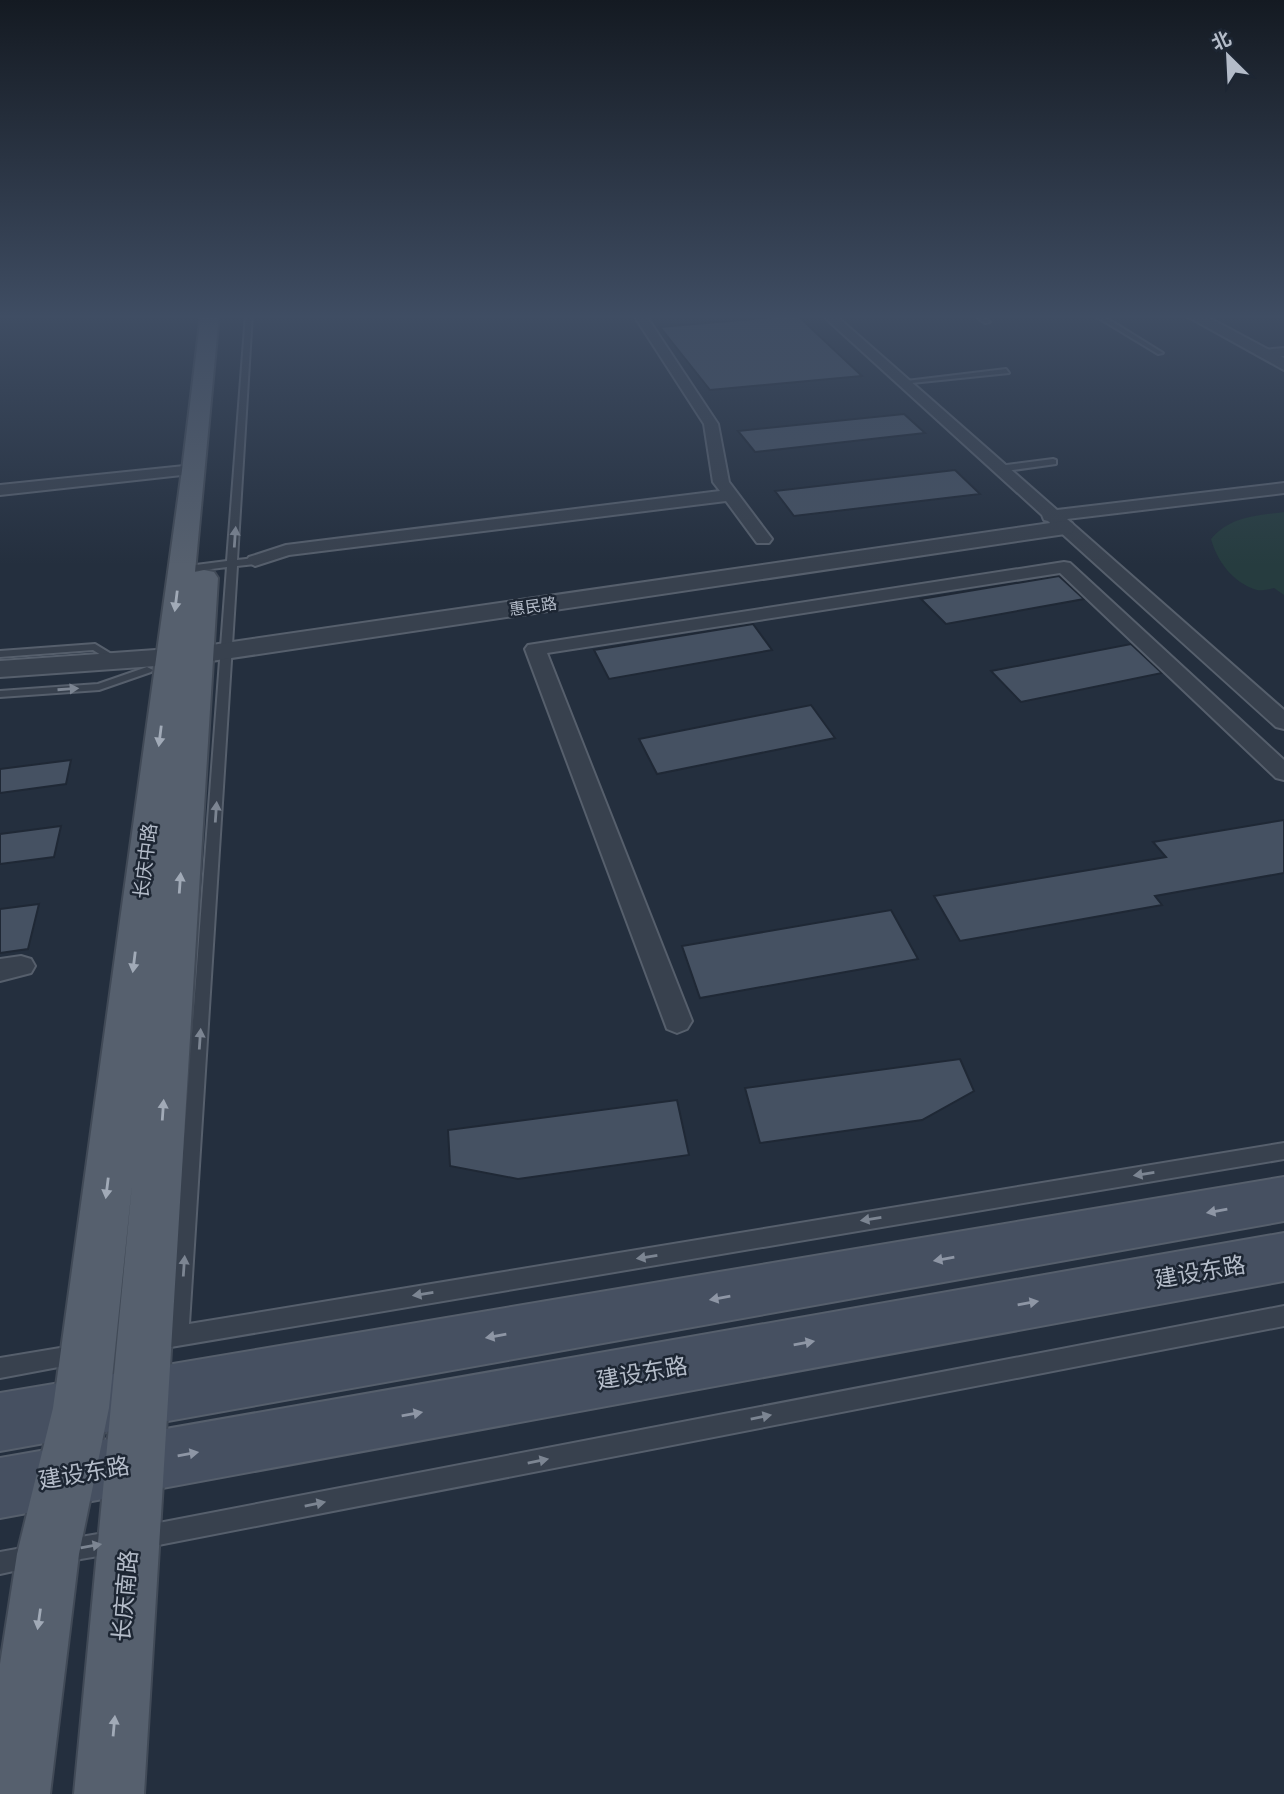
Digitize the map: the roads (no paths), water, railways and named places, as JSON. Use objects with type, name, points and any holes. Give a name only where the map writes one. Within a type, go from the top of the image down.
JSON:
[{"type":"main road","name":"长庆中路","points":[[124,1361],[184,661],[180,570],[201,398]]},
{"type":"main road","name":"长庆中路","points":[[124,1361],[184,661],[205,567],[218,398]]},
{"type":"main road","points":[[0,1422],[124,1361],[1284,1199]]},
{"type":"main road","name":"建设东路","points":[[0,1488],[1284,1257]]},
{"type":"main road","points":[[15,1794],[24,1558],[124,1361]]},
{"type":"main road","name":"长庆南路","points":[[109,1794],[135,1464],[124,1361]]},
{"type":"street","points":[[694,398],[711,424],[721,482],[763,539]]},
{"type":"street","points":[[920,398],[1284,722]]},
{"type":"street","points":[[0,490],[194,470]]},
{"type":"street","points":[[1057,522],[1284,488]]},
{"type":"street","points":[[255,561],[286,550],[731,495]]},
{"type":"street","name":"惠民路","points":[[0,680],[184,661],[1057,522]]},
{"type":"street","points":[[677,1021],[535,649],[1064,567],[1284,773]]},
{"type":"street","name":"惠民路","points":[[0,669],[118,661],[184,661]]},
{"type":"lane","points":[[0,694],[99,687],[184,661],[233,564],[243,398]]},
{"type":"lane","points":[[999,469],[1053,462]]},
{"type":"lane","points":[[180,570],[255,561]]},
{"type":"lane","points":[[0,654],[95,647],[118,661]]},
{"type":"lane","points":[[0,1368],[124,1361],[1284,1151]]},
{"type":"lane","points":[[24,1558],[1284,1317]]}]
